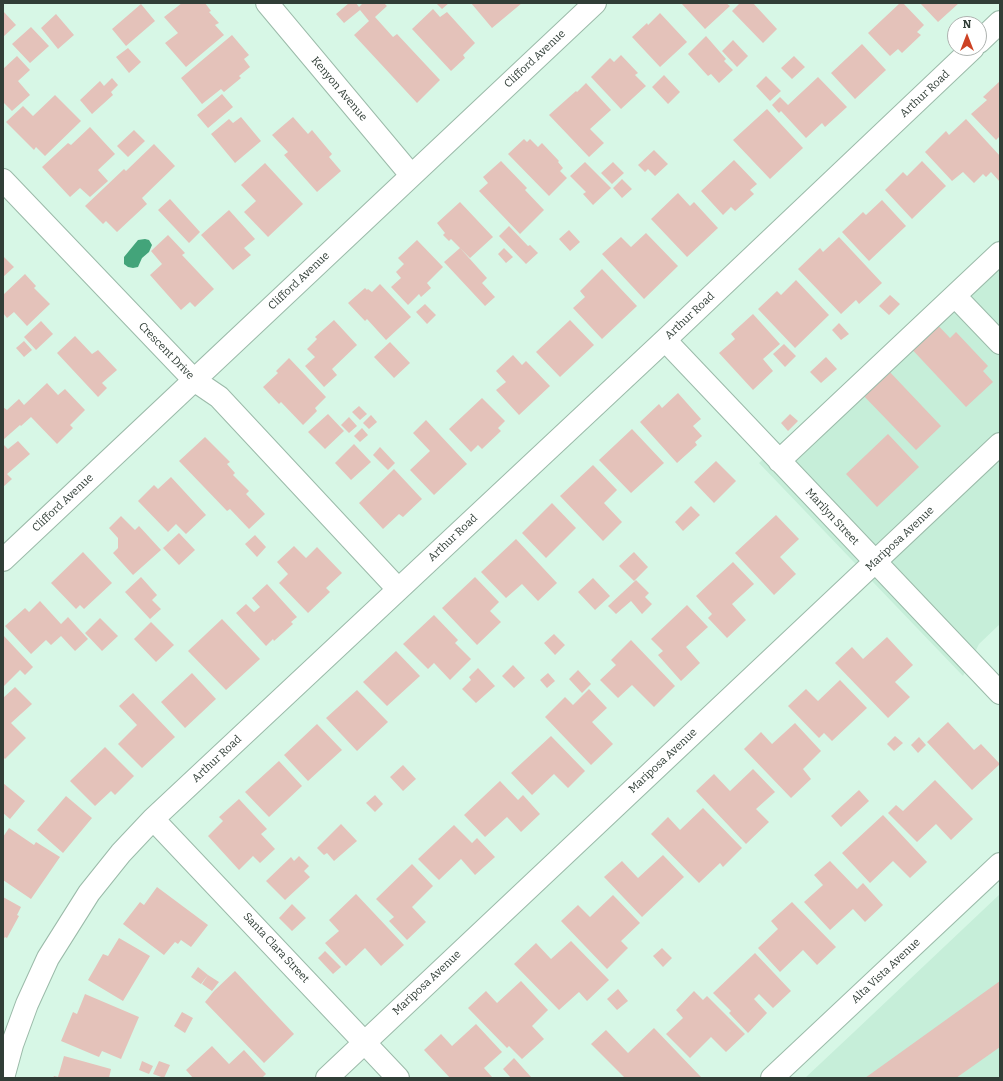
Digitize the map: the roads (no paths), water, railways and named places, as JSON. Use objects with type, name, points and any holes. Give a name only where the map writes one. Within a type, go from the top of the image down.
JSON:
[{"type":"street","name":"Kenyon Avenue","points":[[267,3],[411,175]]},
{"type":"street","name":"Clifford Avenue","points":[[3,560],[595,3]]},
{"type":"street","points":[[987,34],[1000,22]]},
{"type":"street","name":"Arthur Road","points":[[3,1078],[12,1045],[27,1004],[48,958],[89,893],[106,871],[153,819],[665,340],[965,56]]},
{"type":"street","name":"Crescent Drive","points":[[3,180],[194,380],[218,397],[398,589]]},
{"type":"street","points":[[779,461],[1000,253]]},
{"type":"street","points":[[955,296],[1000,343]]},
{"type":"street","name":"Marilyn Street","points":[[665,340],[1000,694]]},
{"type":"street","name":"Mariposa Avenue","points":[[327,1078],[1000,444]]},
{"type":"street","name":"Santa Clara Street","points":[[153,819],[398,1078]]},
{"type":"street","name":"Alta Vista Avenue","points":[[772,1078],[1000,864]]}]
